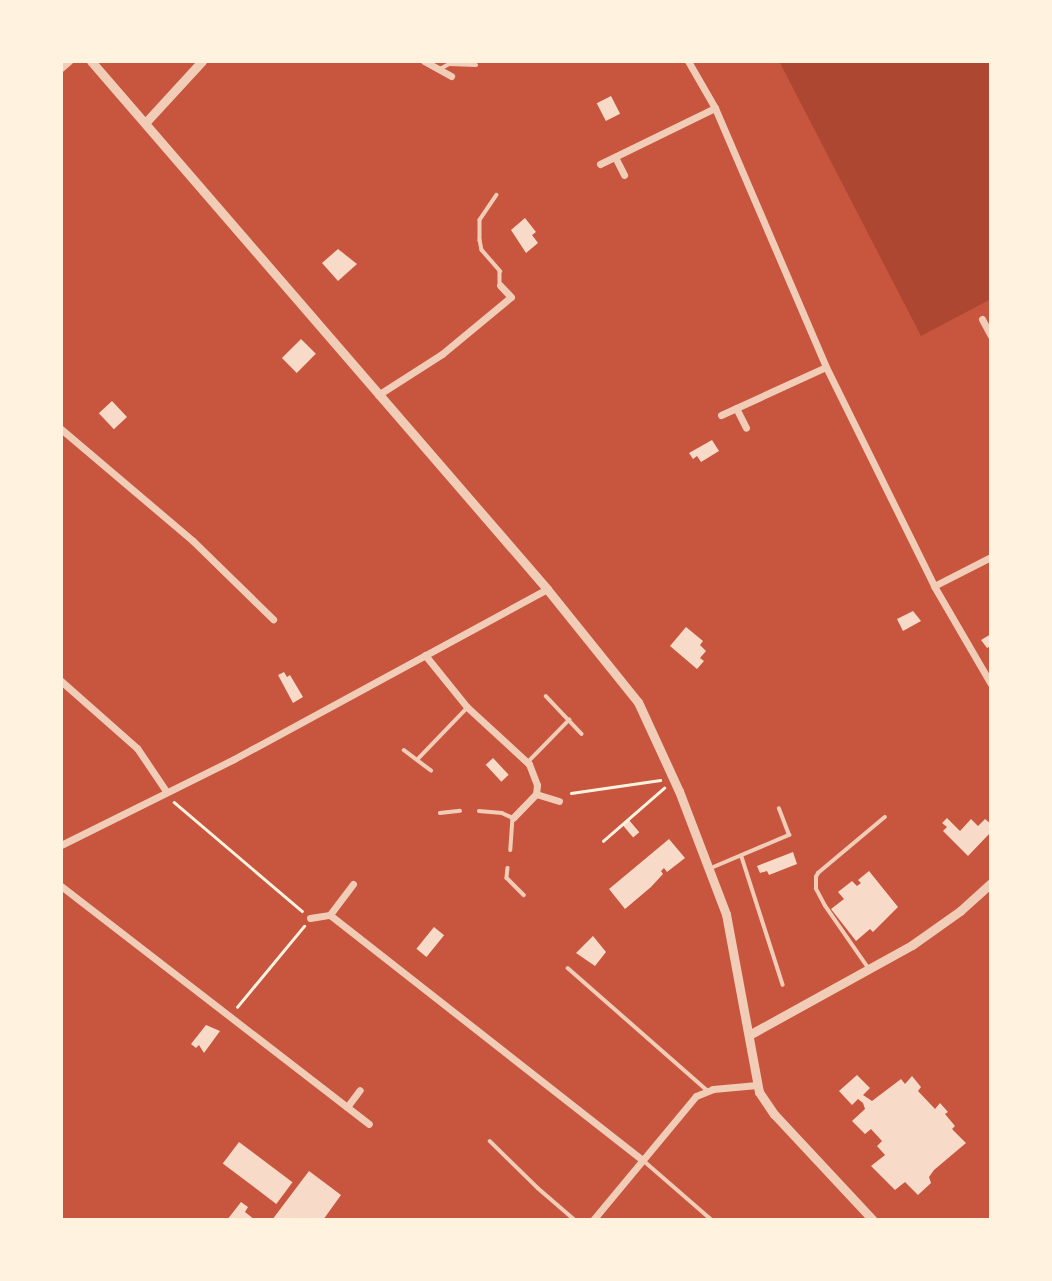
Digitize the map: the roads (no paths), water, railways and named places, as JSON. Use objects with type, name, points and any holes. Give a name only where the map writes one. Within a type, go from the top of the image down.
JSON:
[{"type":"street","points":[[61,68],[69,61]]},
{"type":"street","points":[[91,61],[547,589],[638,702],[674,779],[732,936],[757,1085],[774,1114],[873,1220]]},
{"type":"street","points":[[146,122],[202,61]]},
{"type":"street","points":[[424,61],[451,76]]},
{"type":"street","points":[[688,61],[715,107],[826,367],[934,586],[991,684]]},
{"type":"street","points":[[600,164],[715,107]]},
{"type":"street","points":[[615,157],[624,175]]},
{"type":"street","points":[[378,395],[442,354],[510,297],[500,285]]},
{"type":"street","points":[[982,319],[991,337]]},
{"type":"street","points":[[721,415],[826,367]]},
{"type":"street","points":[[736,408],[746,428]]},
{"type":"street","points":[[61,429],[202,548],[273,620]]},
{"type":"street","points":[[934,586],[991,557]]},
{"type":"street","points":[[61,845],[234,759],[547,589]]},
{"type":"street","points":[[425,655],[467,707],[528,762],[537,785],[536,794],[513,818]]},
{"type":"street","points":[[61,681],[137,748],[166,791]]},
{"type":"street","points":[[536,794],[559,801]]},
{"type":"street","points":[[749,1035],[927,935],[960,911],[991,883]]},
{"type":"street","points":[[310,918],[330,915],[353,884]]},
{"type":"street","points":[[61,886],[369,1124]]},
{"type":"street","points":[[330,915],[643,1160]]},
{"type":"street","points":[[593,1220],[696,1096],[708,1091],[757,1085]]},
{"type":"street","points":[[347,1107],[360,1090]]},
{"type":"lane","points":[[440,70],[449,64],[476,65]]},
{"type":"lane","points":[[497,195],[480,220],[480,240],[482,250],[500,271],[500,285]]},
{"type":"lane","points":[[546,696],[582,734]]},
{"type":"lane","points":[[417,760],[467,707]]},
{"type":"lane","points":[[528,762],[569,720]]},
{"type":"lane","points":[[404,750],[431,770]]},
{"type":"lane","points":[[709,869],[789,835],[779,810]]},
{"type":"lane","points":[[440,813],[460,811]]},
{"type":"lane","points":[[479,811],[502,813],[513,818],[511,850]]},
{"type":"lane","points":[[868,968],[825,906],[816,889],[816,877],[885,817]]},
{"type":"lane","points":[[742,857],[783,985]]},
{"type":"lane","points":[[508,868],[507,878],[524,895]]},
{"type":"lane","points":[[568,968],[708,1091]]},
{"type":"lane","points":[[491,1141],[575,1220]]},
{"type":"lane","points":[[643,1160],[712,1220]]}]
